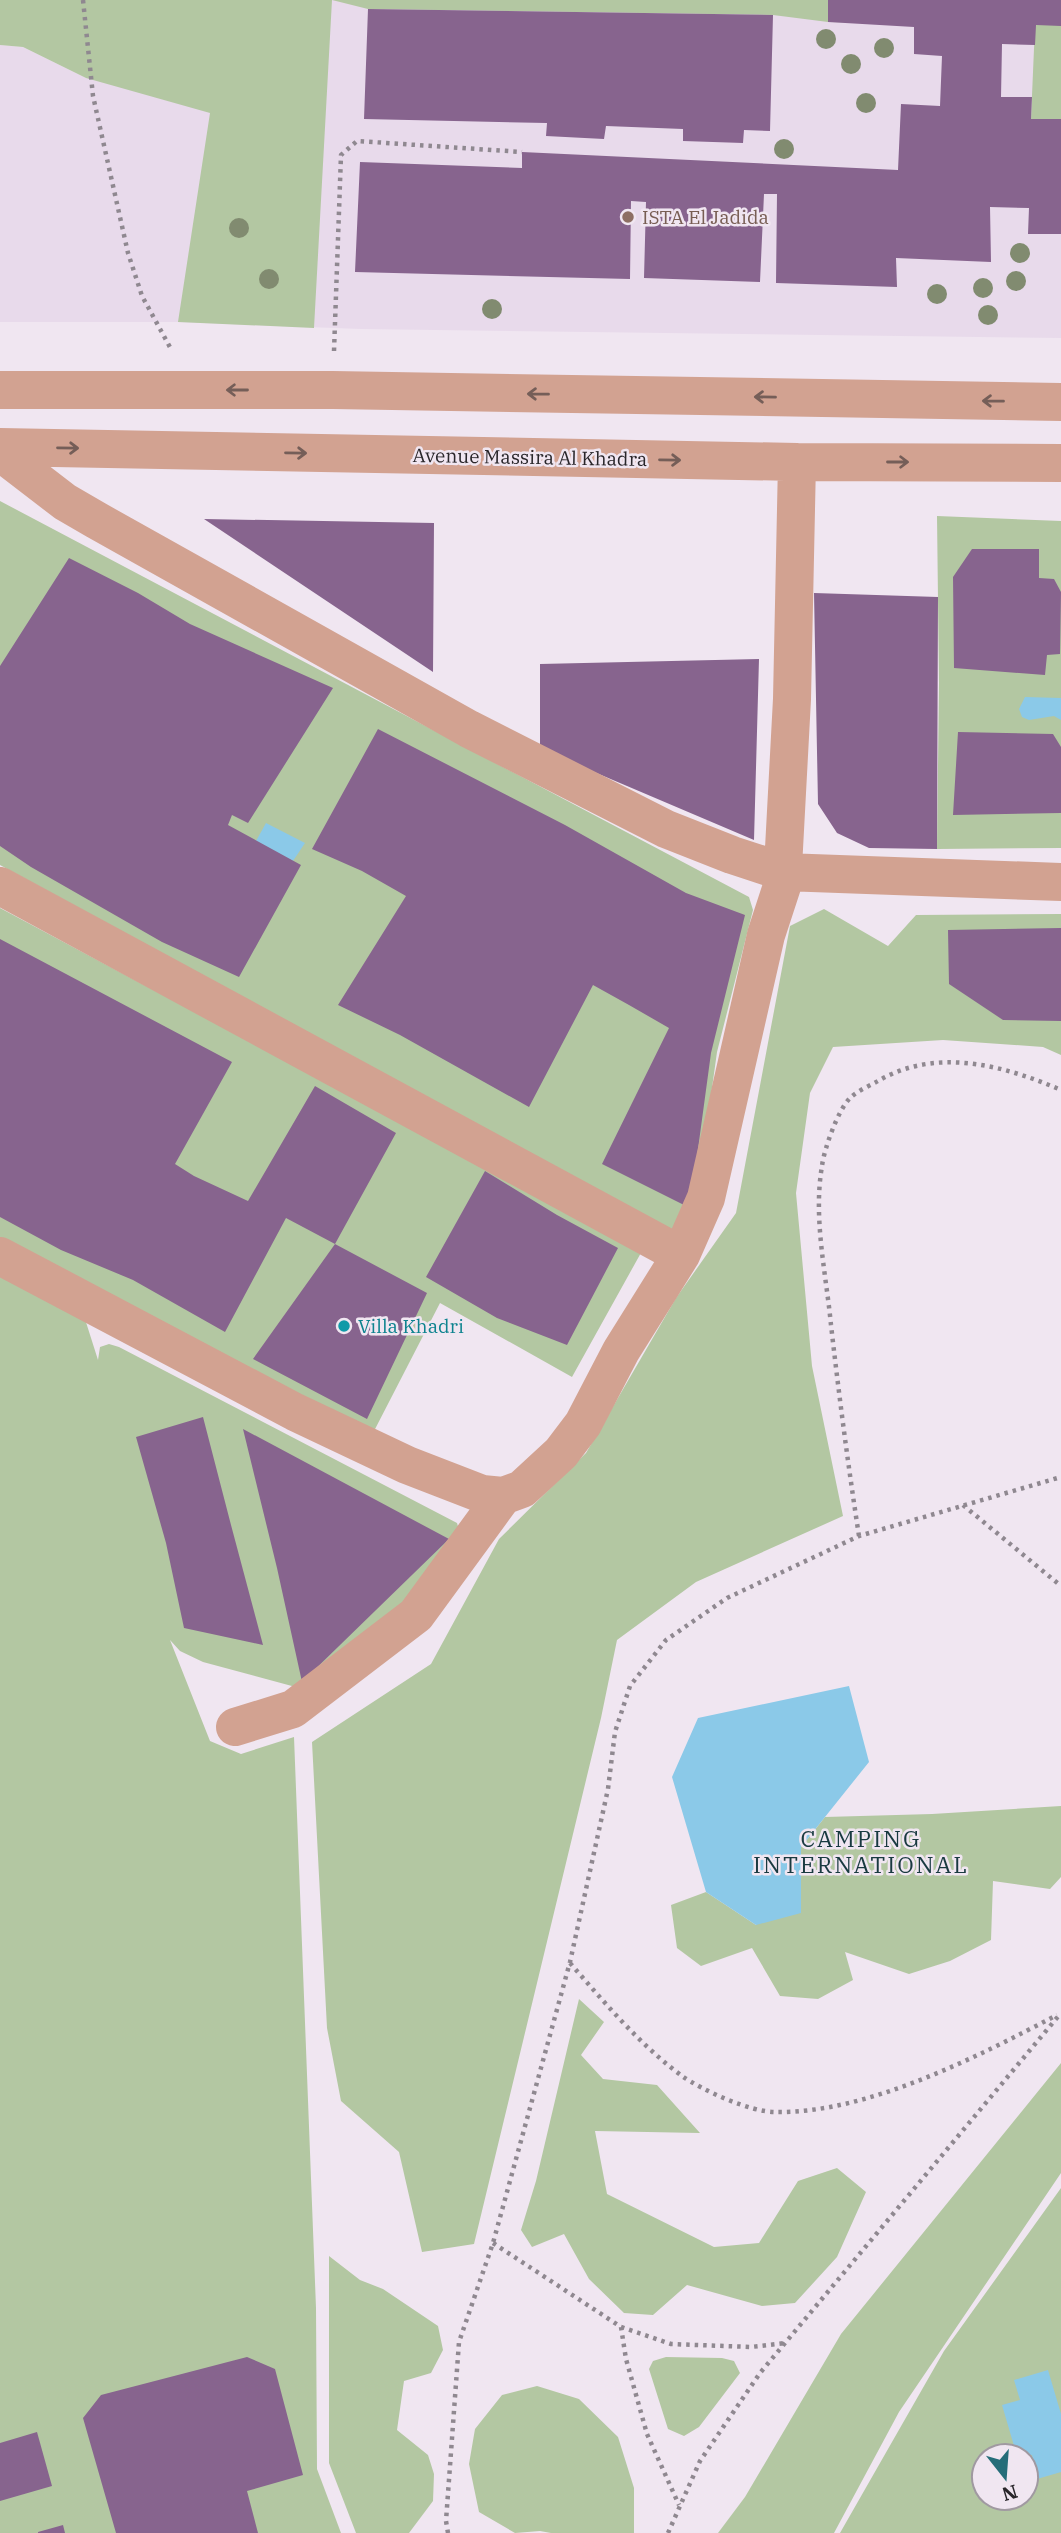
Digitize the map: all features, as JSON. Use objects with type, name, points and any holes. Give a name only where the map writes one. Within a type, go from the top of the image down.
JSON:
[{"type":"street","points":[[0,390],[333,390],[1061,402]]},
{"type":"street","points":[[0,449],[65,502],[96,520],[469,729],[666,829],[784,872],[1061,882]]},
{"type":"street","name":"Avenue Massira Al Khadra","points":[[0,449],[797,462],[1061,463]]},
{"type":"street","points":[[0,1256],[307,1418],[407,1465],[482,1494],[503,1496],[522,1489],[561,1453],[583,1424],[621,1351],[681,1255],[706,1198],[760,960],[784,872],[792,699],[797,462]]},
{"type":"street","points":[[0,886],[681,1255]]},
{"type":"street","points":[[235,1727],[292,1709],[416,1615],[503,1496]]},
{"type":"path","points":[[83,0],[93,96],[128,253],[142,296],[168,345],[201,390]]},
{"type":"path","points":[[333,390],[341,155],[357,141],[522,152]]},
{"type":"path","points":[[859,1536],[840,1400],[818,1205],[822,1166],[829,1136],[850,1098],[895,1071],[925,1064],[957,1061],[993,1067],[1028,1076],[1061,1090]]},
{"type":"path","points":[[448,2533],[446,2521],[458,2342],[493,2243],[570,1962],[608,1788],[615,1732],[630,1686],[666,1640],[727,1598],[859,1536],[1061,1476]]},
{"type":"path","points":[[963,1505],[1061,1586]]},
{"type":"path","points":[[570,1962],[620,2020],[683,2077],[725,2099],[772,2112],[835,2108],[894,2089],[983,2054],[1061,2013]]},
{"type":"path","points":[[668,2533],[700,2461],[760,2373],[1061,2013]]},
{"type":"path","points":[[493,2243],[621,2327],[671,2344],[751,2347],[786,2343]]},
{"type":"path","points":[[621,2327],[626,2359],[647,2434],[679,2505]]},
{"type":"shaded area","name":"ISTA El Jadida","points":[[220,0],[1061,0],[1061,338],[361,329],[178,322],[0,322],[0,45],[23,47],[86,78]]},
{"type":"green space","points":[[0,0],[332,0],[314,328],[178,322],[210,113],[86,78],[23,47],[0,45]]},
{"type":"green space","points":[[332,0],[1061,0],[1061,119],[1031,119],[1035,25],[828,22],[773,15],[368,9]]},
{"type":"green space","points":[[0,501],[749,897],[753,910],[717,1052],[695,1210],[675,1233],[0,865]]},
{"type":"green space","points":[[937,516],[1061,521],[1061,848],[937,849]]},
{"type":"green space","points":[[0,908],[642,1251],[572,1377],[440,1303],[373,1433],[0,1238]]},
{"type":"green space","points":[[824,909],[888,946],[916,915],[1061,914],[1061,1055],[1043,1047],[943,1040],[833,1047],[810,1093],[796,1193],[812,1366],[843,1516],[696,1582],[617,1640],[601,1718],[474,2244],[422,2252],[399,2152],[341,2101],[327,2028],[312,1742],[431,1664],[499,1539],[586,1453],[676,1298],[736,1213],[790,926]]},
{"type":"green space","points":[[0,1256],[78,1297],[98,1360],[100,1347],[109,1344],[119,1347],[457,1523],[460,1533],[404,1608],[303,1689],[203,1662],[180,1651],[170,1640],[210,1741],[241,1754],[294,1737],[316,2308],[317,2469],[341,2533],[0,2533]]},
{"type":"green space","points":[[1061,1806],[1061,1877],[1050,1889],[993,1881],[991,1940],[950,1961],[909,1974],[845,1952],[853,1980],[818,1999],[780,1996],[752,1948],[701,1966],[677,1948],[671,1905],[706,1892],[756,1925],[801,1847],[825,1817]]},
{"type":"green space","points":[[579,1999],[604,2022],[581,2055],[603,2079],[657,2085],[700,2133],[595,2131],[607,2194],[714,2247],[759,2243],[798,2181],[837,2168],[866,2192],[837,2257],[795,2303],[762,2306],[687,2285],[653,2315],[624,2313],[589,2279],[564,2234],[532,2247],[521,2230],[536,2181]]},
{"type":"green space","points":[[1061,2063],[1061,2173],[899,2412],[834,2533],[718,2533],[745,2497],[841,2334]]},
{"type":"green space","points":[[1061,2188],[1061,2533],[840,2533],[944,2351]]},
{"type":"green space","points":[[329,2256],[360,2280],[383,2289],[438,2326],[443,2350],[431,2373],[404,2381],[397,2430],[428,2455],[434,2474],[433,2501],[409,2533],[356,2533],[329,2463]]},
{"type":"green space","points":[[666,2357],[722,2358],[734,2361],[740,2373],[699,2427],[684,2436],[668,2429],[649,2369],[653,2361]]},
{"type":"green space","points":[[537,2386],[579,2399],[618,2437],[634,2488],[634,2533],[515,2533],[479,2512],[469,2464],[475,2429],[502,2395]]},
{"type":"water","points":[[1025,697],[1061,698],[1061,720],[1054,716],[1029,720],[1022,717],[1019,709]]},
{"type":"water","points":[[266,823],[305,843],[293,861],[256,841]]},
{"type":"water","points":[[849,1686],[869,1762],[801,1847],[801,1913],[756,1925],[706,1892],[672,1777],[698,1718]]},
{"type":"water","points":[[1048,2370],[1061,2414],[1061,2472],[1040,2478],[1040,2442],[1013,2442],[1002,2405],[1020,2400],[1014,2380]]},
{"type":"building","points":[[828,0],[1061,0],[1061,26],[1036,25],[1035,45],[1002,44],[1001,97],[1032,97],[1031,119],[1061,119],[1061,234],[1028,234],[1029,208],[990,207],[991,262],[896,258],[897,287],[776,283],[777,194],[764,194],[760,282],[644,278],[646,202],[631,201],[630,279],[355,272],[360,162],[522,168],[522,152],[898,170],[901,104],[940,106],[942,56],[914,54],[914,27],[828,22]]},
{"type":"building","points":[[368,9],[773,15],[770,131],[744,130],[743,143],[683,141],[683,129],[606,126],[604,139],[546,136],[547,123],[364,119]]},
{"type":"building","points":[[204,519],[434,523],[433,672]]},
{"type":"building","points":[[972,549],[1039,549],[1039,578],[1054,579],[1061,592],[1060,654],[1047,655],[1045,675],[954,668],[953,577]]},
{"type":"building","points":[[69,558],[138,593],[190,624],[333,688],[248,823],[232,815],[228,825],[301,865],[239,977],[162,942],[31,867],[0,846],[0,666]]},
{"type":"building","points":[[814,593],[938,597],[937,849],[869,848],[837,833],[818,804]]},
{"type":"building","points":[[759,659],[754,840],[540,749],[540,664]]},
{"type":"building","points":[[378,729],[565,825],[686,893],[745,915],[711,1053],[690,1208],[602,1164],[669,1028],[593,985],[529,1107],[400,1035],[338,1005],[406,896],[362,871],[312,849]]},
{"type":"building","points":[[958,732],[1053,734],[1061,747],[1061,813],[953,815]]},
{"type":"building","points":[[1061,928],[1061,1021],[1003,1020],[949,984],[948,930]]},
{"type":"building","points":[[0,939],[232,1062],[175,1164],[194,1176],[248,1201],[315,1086],[396,1133],[335,1244],[286,1218],[225,1332],[133,1280],[61,1250],[0,1217]]},
{"type":"building","points":[[485,1171],[618,1248],[567,1345],[497,1318],[426,1277]]},
{"type":"building","name":"Villa Khadri","points":[[335,1244],[427,1293],[367,1419],[253,1359]]},
{"type":"building","points":[[203,1417],[263,1645],[184,1628],[166,1543],[136,1437]]},
{"type":"building","points":[[243,1429],[449,1539],[302,1682],[277,1568]]},
{"type":"building","points":[[247,2357],[275,2369],[303,2475],[247,2491],[258,2533],[116,2533],[83,2418],[101,2395]]},
{"type":"building","points":[[37,2432],[52,2486],[0,2501],[0,2443]]},
{"type":"building","points":[[63,2525],[65,2533],[38,2533],[38,2532]]},
{"type":"place","name":"ISTA El Jadida","points":[[628,217]]},
{"type":"place","name":"Villa Khadri","points":[[344,1326]]},
{"type":"district","name":"CAMPING INTERNATIONAL","points":[[861,1851]]}]
